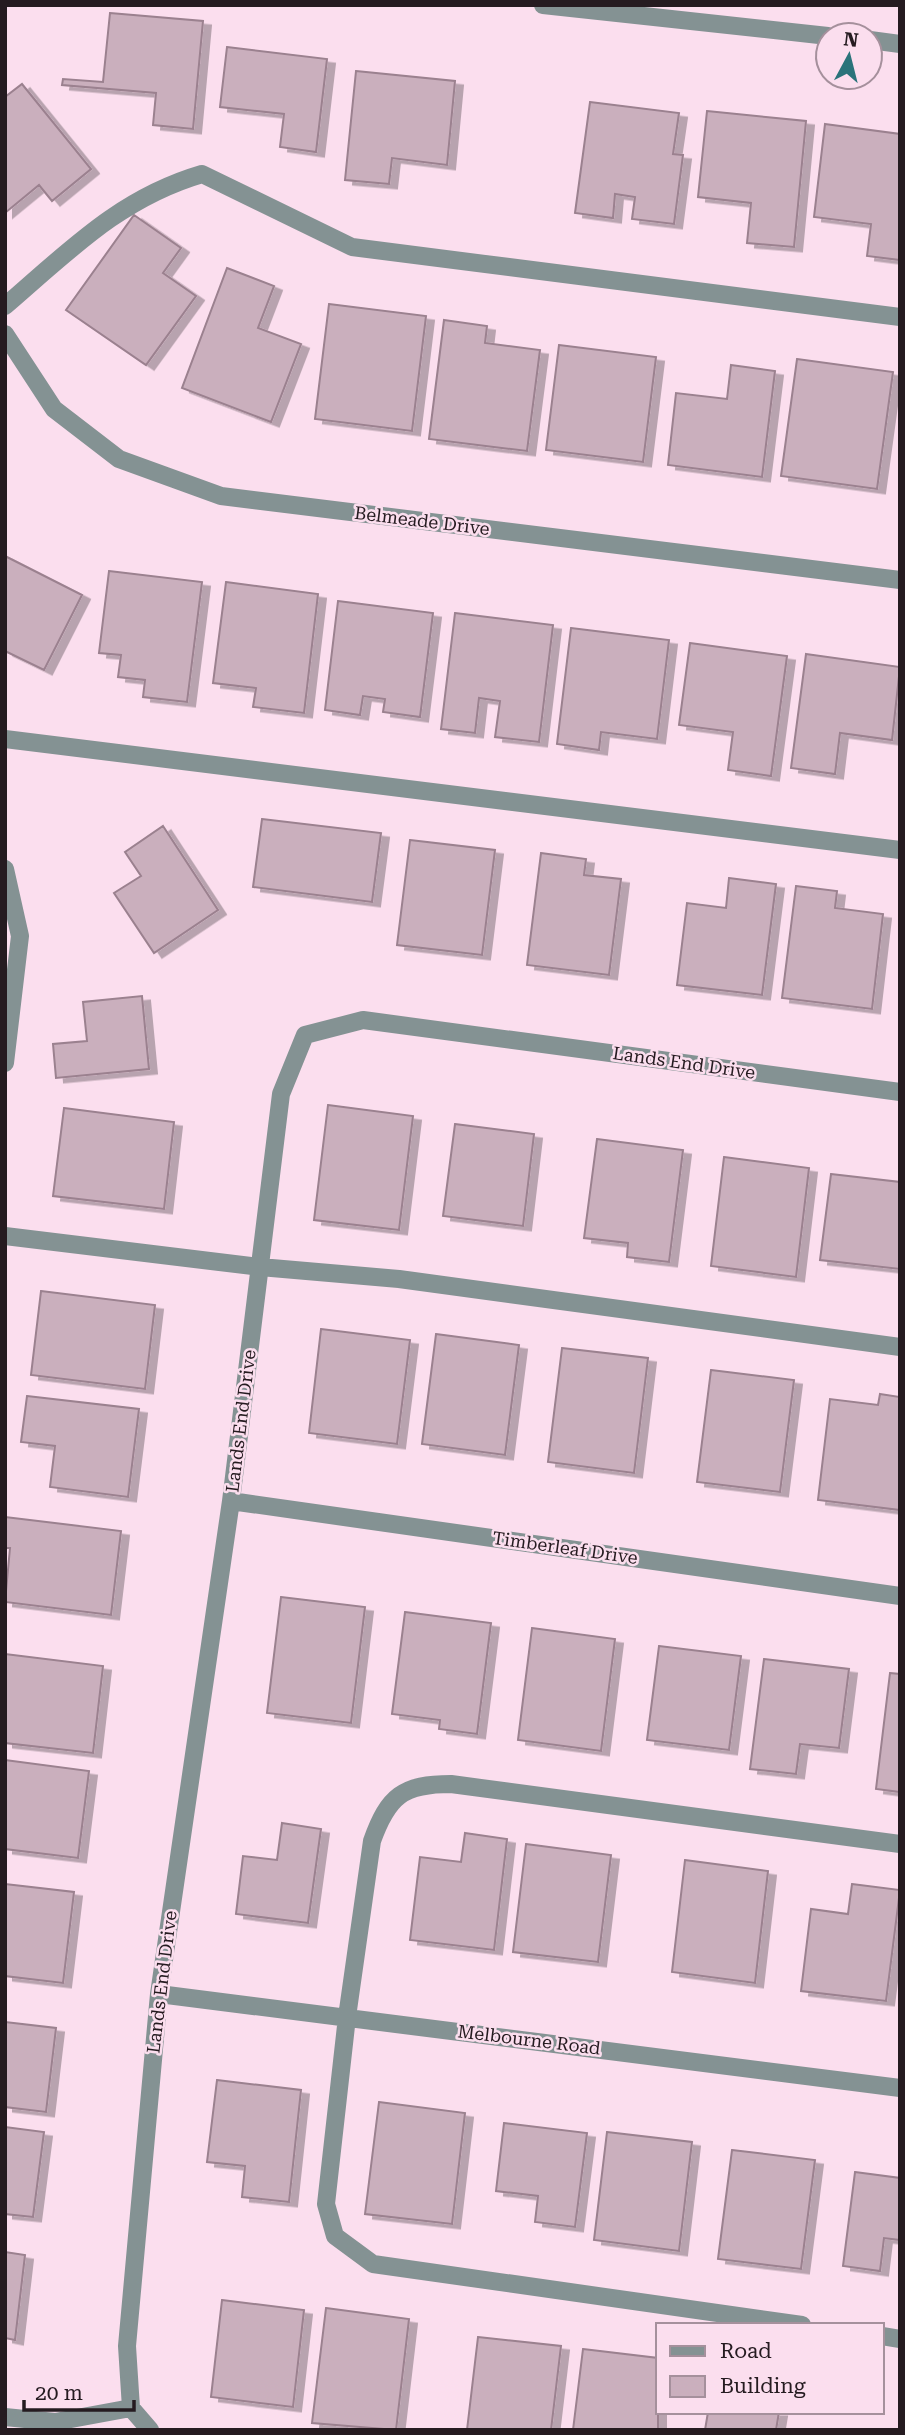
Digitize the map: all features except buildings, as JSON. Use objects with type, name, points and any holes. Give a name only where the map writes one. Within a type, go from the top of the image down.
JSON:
[{"type":"street","points":[[543,5],[814,34]]},
{"type":"street","points":[[5,306],[110,216],[169,184],[202,174],[352,247],[900,317]]},
{"type":"street","name":"Belmeade Drive","points":[[5,334],[54,409],[119,459],[221,496],[900,580]]},
{"type":"street","points":[[5,739],[900,850]]},
{"type":"street","points":[[5,869],[20,936],[5,1063]]},
{"type":"street","name":"Lands End Drive","points":[[131,2408],[127,2346],[159,1994],[231,1500],[281,1094],[305,1035],[363,1020],[900,1091]]},
{"type":"street","points":[[5,1236],[260,1267],[399,1279],[900,1347]]},
{"type":"street","name":"Timberleaf Drive","points":[[231,1500],[900,1596]]},
{"type":"street","points":[[788,2323],[373,2264],[335,2236],[326,2204],[347,2017],[372,1841],[381,1816],[393,1799],[426,1784],[451,1784],[900,1843]]},
{"type":"street","name":"Melbourne Road","points":[[159,1994],[900,2088]]},
{"type":"street","points":[[5,2417],[55,2422],[131,2408],[150,2430]]}]
